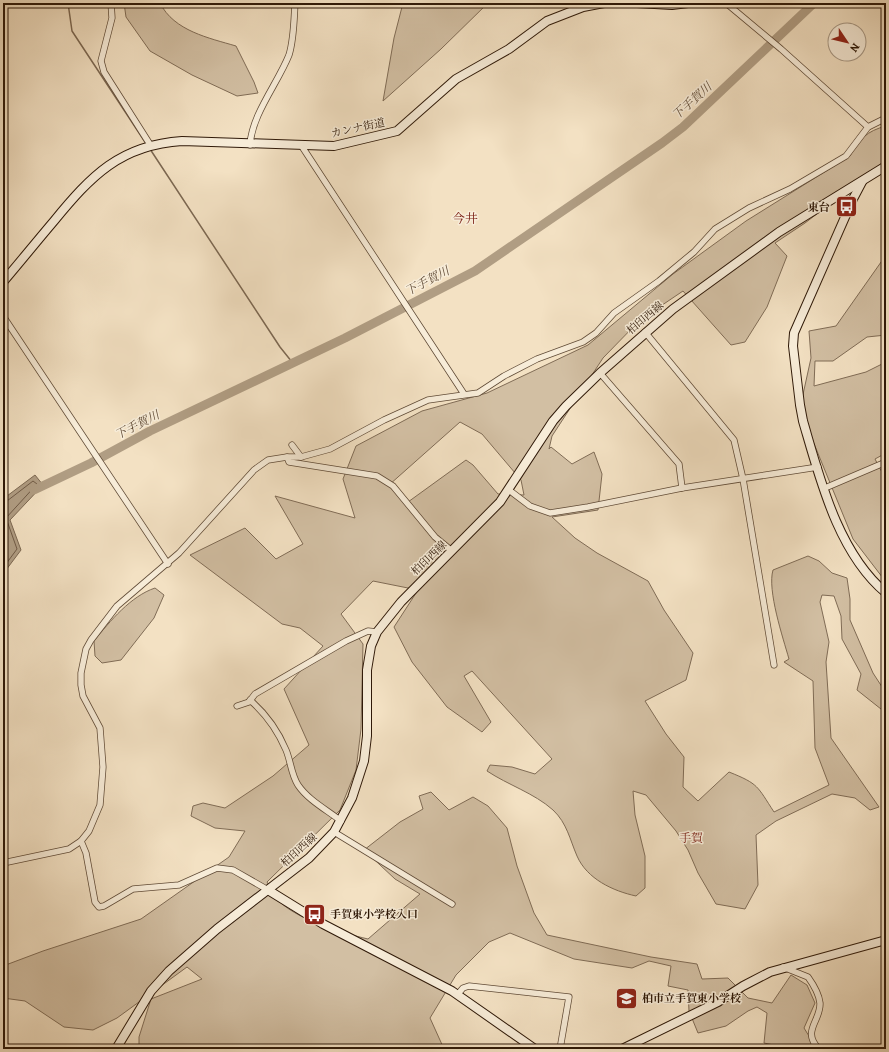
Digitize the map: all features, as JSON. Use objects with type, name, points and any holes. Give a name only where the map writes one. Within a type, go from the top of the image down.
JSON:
[{"type":"street","points":[[111,3],[112,23],[102,61],[104,72],[149,146]]},
{"type":"street","points":[[250,145],[252,133],[268,93],[289,55],[295,3]]},
{"type":"street","name":"カンナ街道","points":[[3,282],[86,183],[97,173],[117,160],[149,146],[182,141],[250,145],[342,145],[397,131],[456,79],[510,49],[547,21],[583,7],[604,3]]},
{"type":"street","points":[[637,3],[672,5],[688,3]]},
{"type":"street","points":[[726,3],[771,40],[868,127]]},
{"type":"street","points":[[3,863],[63,851],[81,841],[89,831],[100,805],[102,775],[100,728],[83,696],[81,685],[81,673],[86,649],[97,631],[126,597],[168,564],[192,540],[225,500],[254,470],[268,460],[287,457],[300,458],[330,449],[384,420],[422,402],[464,394],[478,393],[504,376],[537,360],[583,342],[596,333],[614,313],[659,281],[694,252],[715,229],[749,208],[790,189],[846,156],[868,127],[886,118]]},
{"type":"street","points":[[879,122],[886,122]]},
{"type":"street","points":[[301,145],[464,394]]},
{"type":"street","name":"柏印西線","points":[[116,1049],[130,1024],[160,980],[217,930],[309,858],[334,832],[341,821],[354,793],[364,761],[367,736],[367,670],[371,646],[377,632],[400,602],[500,502],[553,421],[600,373],[673,309],[779,232],[886,166]]},
{"type":"street","points":[[863,181],[853,199],[794,333],[793,346],[800,404],[834,518],[849,548],[866,573],[886,593]]},
{"type":"street","points":[[3,316],[100,464],[168,564]]},
{"type":"street","points":[[646,332],[734,440],[743,479],[774,665]]},
{"type":"street","points":[[600,373],[679,464],[682,488]]},
{"type":"street","points":[[292,445],[300,458]]},
{"type":"street","points":[[287,457],[289,462],[378,476],[393,486],[435,537],[452,551]]},
{"type":"street","points":[[825,488],[886,462]]},
{"type":"street","points":[[509,490],[530,506],[550,513],[588,508],[682,488],[818,467]]},
{"type":"street","points":[[237,706],[250,700],[255,694],[346,641],[368,631],[377,632]]},
{"type":"street","points":[[250,700],[264,713],[272,724],[286,750],[291,771],[298,785],[307,796],[341,821]]},
{"type":"street","points":[[334,832],[452,904]]},
{"type":"street","points":[[81,841],[86,853],[96,902],[99,907],[104,906],[133,889],[179,885],[217,868],[233,870],[323,924],[458,994],[535,1049]]},
{"type":"street","points":[[622,1049],[718,1002],[757,978],[783,967],[885,940],[886,955]]},
{"type":"street","points":[[783,967],[808,977],[818,996],[820,1004],[819,1012],[811,1030],[812,1036],[819,1049]]},
{"type":"street","points":[[458,994],[463,988],[468,986],[569,997],[560,1049]]},
{"type":"shaded area","points":[[124,3],[160,3],[166,13],[183,27],[204,36],[236,46],[258,93],[237,96],[192,75],[150,51],[126,17]]},
{"type":"shaded area","points":[[403,3],[488,3],[441,49],[383,101],[394,38]]},
{"type":"shaded area","points":[[886,126],[886,161],[805,223],[775,243],[787,256],[767,307],[745,342],[731,345],[683,291],[640,320],[603,358],[552,436],[549,449],[551,447],[572,464],[594,452],[602,474],[598,510],[552,517],[575,538],[597,553],[648,581],[664,610],[693,653],[686,680],[645,701],[666,734],[684,757],[683,787],[698,801],[729,772],[752,783],[764,796],[774,812],[829,785],[815,748],[813,681],[784,662],[789,659],[776,614],[772,579],[773,570],[808,556],[819,561],[832,573],[847,578],[850,599],[850,620],[873,673],[886,693],[886,713],[857,690],[861,674],[842,639],[841,616],[834,596],[822,595],[820,602],[829,642],[826,662],[831,738],[879,807],[870,810],[855,798],[832,794],[776,821],[756,835],[758,885],[745,909],[716,904],[698,873],[688,850],[676,831],[646,795],[633,791],[635,815],[645,856],[645,888],[636,896],[618,891],[602,883],[581,864],[562,820],[553,810],[538,799],[487,771],[490,765],[512,767],[535,774],[552,759],[472,671],[464,676],[491,722],[482,732],[447,707],[412,662],[394,627],[418,590],[373,581],[341,614],[363,644],[361,729],[356,770],[340,810],[267,882],[273,894],[284,906],[306,919],[332,929],[368,939],[420,894],[395,879],[364,850],[400,822],[423,809],[419,796],[431,792],[449,810],[473,797],[488,806],[507,828],[517,866],[534,913],[547,935],[651,957],[697,964],[702,979],[728,978],[748,998],[772,1003],[791,975],[807,985],[815,1003],[804,1028],[817,1049],[793,1049],[764,1043],[767,1013],[757,1007],[748,1011],[726,1026],[698,1033],[689,1011],[688,990],[668,986],[671,966],[649,961],[632,968],[574,959],[510,933],[489,942],[456,975],[430,1018],[444,1049],[139,1049],[139,1037],[151,999],[202,979],[187,967],[117,1018],[93,1030],[64,1027],[25,1001],[3,998],[3,966],[43,951],[141,919],[229,857],[245,831],[215,828],[191,816],[193,806],[203,803],[225,808],[273,776],[309,745],[284,689],[323,646],[300,628],[282,624],[190,555],[245,528],[276,559],[303,544],[275,496],[355,518],[343,479],[356,446],[422,411],[487,393],[588,345],[673,274],[746,221],[850,156],[864,136]],"holes":[[[460,422],[482,434],[521,480],[524,495],[498,494],[473,465],[466,460],[408,502],[389,485]]]},
{"type":"shaded area","points":[[886,255],[886,335],[867,337],[833,361],[815,361],[814,386],[866,372],[886,362],[886,453],[875,459],[886,480],[886,582],[853,539],[808,429],[802,399],[811,358],[809,331],[836,326]]},
{"type":"shaded area","points":[[155,588],[164,595],[154,618],[121,660],[102,663],[95,656],[94,641],[107,625],[129,603]]},
{"type":"water","points":[[35,475],[43,485],[10,520],[21,550],[3,574],[3,499]]},
{"type":"waterway","points":[[68,3],[72,31],[145,142]]},
{"type":"waterway","name":"下手賀川","points":[[34,490],[91,463],[150,431],[345,338],[475,271],[662,143],[683,127],[814,3]]},
{"type":"waterway","points":[[150,149],[280,347],[292,362]]},
{"type":"place","name":"東台","points":[[846,207]]},
{"type":"place","name":"手賀東小学校入口","points":[[314,914]]},
{"type":"place","name":"柏市立手賀東小学校","points":[[627,998]]},
{"type":"district","name":"今井","points":[[465,218]]},
{"type":"district","name":"手賀","points":[[691,838]]}]
